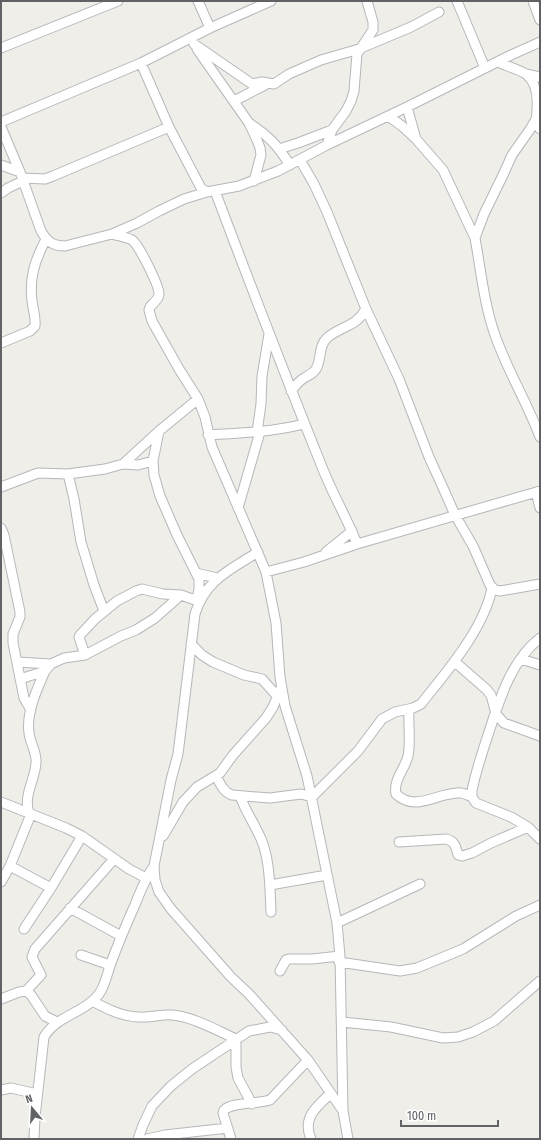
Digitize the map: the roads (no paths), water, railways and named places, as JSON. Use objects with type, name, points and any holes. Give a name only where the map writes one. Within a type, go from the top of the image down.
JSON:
[{"type":"street","points":[[1,48],[118,1]]},
{"type":"street","points":[[198,1],[210,28]]},
{"type":"street","points":[[1,122],[192,42],[210,28],[271,1]]},
{"type":"street","points":[[327,145],[332,130],[346,111],[351,101],[354,91],[356,60],[359,49],[371,34],[373,26],[367,1]]},
{"type":"street","points":[[457,1],[485,68]]},
{"type":"street","points":[[533,1],[540,20]]},
{"type":"street","points":[[234,102],[269,84],[277,83],[289,74],[321,60],[359,49],[411,27],[439,12]]},
{"type":"street","points":[[192,42],[249,83],[254,84],[262,82],[269,84]]},
{"type":"street","points":[[192,42],[249,123],[260,148],[261,156],[254,181]]},
{"type":"street","points":[[1,127],[41,231],[52,245],[65,246],[112,234],[174,204],[211,192],[254,181],[300,160],[327,145],[540,42]]},
{"type":"street","points":[[498,62],[526,74],[540,77]]},
{"type":"street","points":[[141,63],[169,127],[201,188],[211,192],[269,333],[324,474],[357,544]]},
{"type":"street","points":[[475,238],[484,214],[512,155],[536,119],[538,106],[535,86],[526,74]]},
{"type":"street","points":[[408,107],[416,140]]},
{"type":"street","points":[[388,116],[402,126],[443,170],[475,238],[485,297],[495,336],[540,437]]},
{"type":"street","points":[[536,119],[540,129]]},
{"type":"street","points":[[249,123],[267,135],[279,148],[290,164]]},
{"type":"street","points":[[1,165],[21,177],[45,179],[169,127]]},
{"type":"street","points":[[279,148],[298,143],[332,130]]},
{"type":"street","points":[[300,160],[314,184],[327,212],[366,309],[399,379],[429,457],[455,515],[473,546],[492,588],[482,616],[455,662],[421,704],[410,709],[395,712],[382,719],[358,751],[312,797]]},
{"type":"street","points":[[1,193],[21,177]]},
{"type":"street","points":[[112,234],[126,237],[133,241],[140,250],[160,294],[150,307],[150,315],[172,357],[198,400],[205,417],[208,434],[266,572],[276,623],[285,706],[307,776],[337,923],[342,1022],[343,1111],[348,1139]]},
{"type":"street","points":[[1,343],[30,331],[35,326],[36,320],[30,286],[35,262],[46,239]]},
{"type":"street","points":[[291,391],[299,382],[314,373],[321,347],[327,338],[352,324],[363,314],[366,309]]},
{"type":"street","points":[[238,508],[259,432],[262,376],[269,333]]},
{"type":"street","points":[[123,464],[159,431],[198,400]]},
{"type":"street","points":[[208,434],[259,432],[283,429],[304,424]]},
{"type":"street","points":[[159,431],[153,461],[154,475],[160,496],[200,584],[191,644],[178,754],[171,780],[154,866],[155,880],[159,892],[172,909],[231,977],[249,994],[308,1060],[343,1111]]},
{"type":"street","points":[[1,487],[38,473],[68,474],[123,464],[138,465],[153,461]]},
{"type":"street","points":[[68,474],[81,542],[94,585],[104,611]]},
{"type":"street","points":[[266,572],[538,491],[540,508]]},
{"type":"street","points":[[1,528],[4,535],[20,612],[20,617],[13,634],[13,643],[24,698],[31,710]]},
{"type":"street","points":[[321,556],[352,531]]},
{"type":"street","points":[[197,601],[207,588],[218,578],[258,552]]},
{"type":"street","points":[[196,573],[218,578]]},
{"type":"street","points":[[492,588],[500,591],[540,584]]},
{"type":"street","points":[[85,655],[80,641],[80,635],[104,611],[127,595],[142,589],[163,594],[182,596],[197,601]]},
{"type":"street","points":[[20,679],[48,668],[64,658],[85,655],[121,636],[136,630],[155,618],[182,596]]},
{"type":"street","points":[[472,797],[473,783],[495,712],[507,683],[521,659],[540,638]]},
{"type":"street","points":[[191,644],[202,655],[213,662],[244,675],[262,679],[278,697]]},
{"type":"street","points":[[521,659],[540,665]]},
{"type":"street","points":[[17,662],[48,668]]},
{"type":"street","points":[[455,662],[486,689],[491,696],[495,712],[504,723],[540,736]]},
{"type":"street","points":[[1,882],[10,866],[30,814],[27,801],[37,759],[29,733],[31,710],[39,683],[48,668]]},
{"type":"street","points":[[159,843],[183,802],[198,787],[220,773],[232,755],[266,718],[282,687]]},
{"type":"street","points":[[410,709],[408,756],[395,784],[396,794],[402,799],[413,802],[429,800],[457,792],[463,793],[472,797],[476,802],[510,817],[528,827],[540,839]]},
{"type":"street","points":[[216,776],[227,793],[240,796],[270,798],[301,794],[312,797]]},
{"type":"street","points":[[240,796],[246,812],[263,844],[270,885],[271,912]]},
{"type":"street","points":[[1,802],[82,836],[129,869],[146,878]]},
{"type":"street","points":[[399,842],[451,840],[455,843],[458,855],[462,856],[472,853],[490,843],[515,834],[528,827]]},
{"type":"street","points":[[24,929],[51,888],[82,836]]},
{"type":"street","points":[[26,991],[41,975],[32,953],[48,932],[114,859]]},
{"type":"street","points":[[10,866],[51,888]]},
{"type":"street","points":[[34,1139],[37,1094],[44,1037],[48,1029],[57,1022],[92,1001],[98,995],[103,987],[121,936],[146,878],[154,866]]},
{"type":"street","points":[[270,885],[327,876]]},
{"type":"street","points":[[337,923],[420,884]]},
{"type":"street","points":[[280,971],[286,960],[289,959],[339,959],[400,971],[418,968],[463,949],[516,916],[540,905]]},
{"type":"street","points":[[70,908],[121,936]]},
{"type":"street","points":[[81,955],[110,965]]},
{"type":"street","points":[[342,1022],[391,1027],[443,1038],[458,1037],[488,1025],[507,1011],[540,981]]},
{"type":"street","points":[[1,999],[23,990],[26,991],[31,994],[45,1016],[57,1022]]},
{"type":"street","points":[[92,1001],[124,1015],[139,1017],[173,1015],[185,1018],[236,1039]]},
{"type":"street","points":[[138,1139],[152,1106],[171,1086],[192,1069],[249,1031],[270,1027],[282,1030]]},
{"type":"street","points":[[236,1039],[236,1067],[238,1078],[252,1104]]},
{"type":"street","points":[[230,1139],[223,1113],[224,1110],[230,1107],[270,1100],[308,1060]]},
{"type":"street","points":[[1,1090],[11,1088],[37,1094]]},
{"type":"street","points":[[312,1139],[308,1127],[311,1113],[330,1094]]},
{"type":"street","points":[[147,1139],[165,1135],[228,1128]]}]
